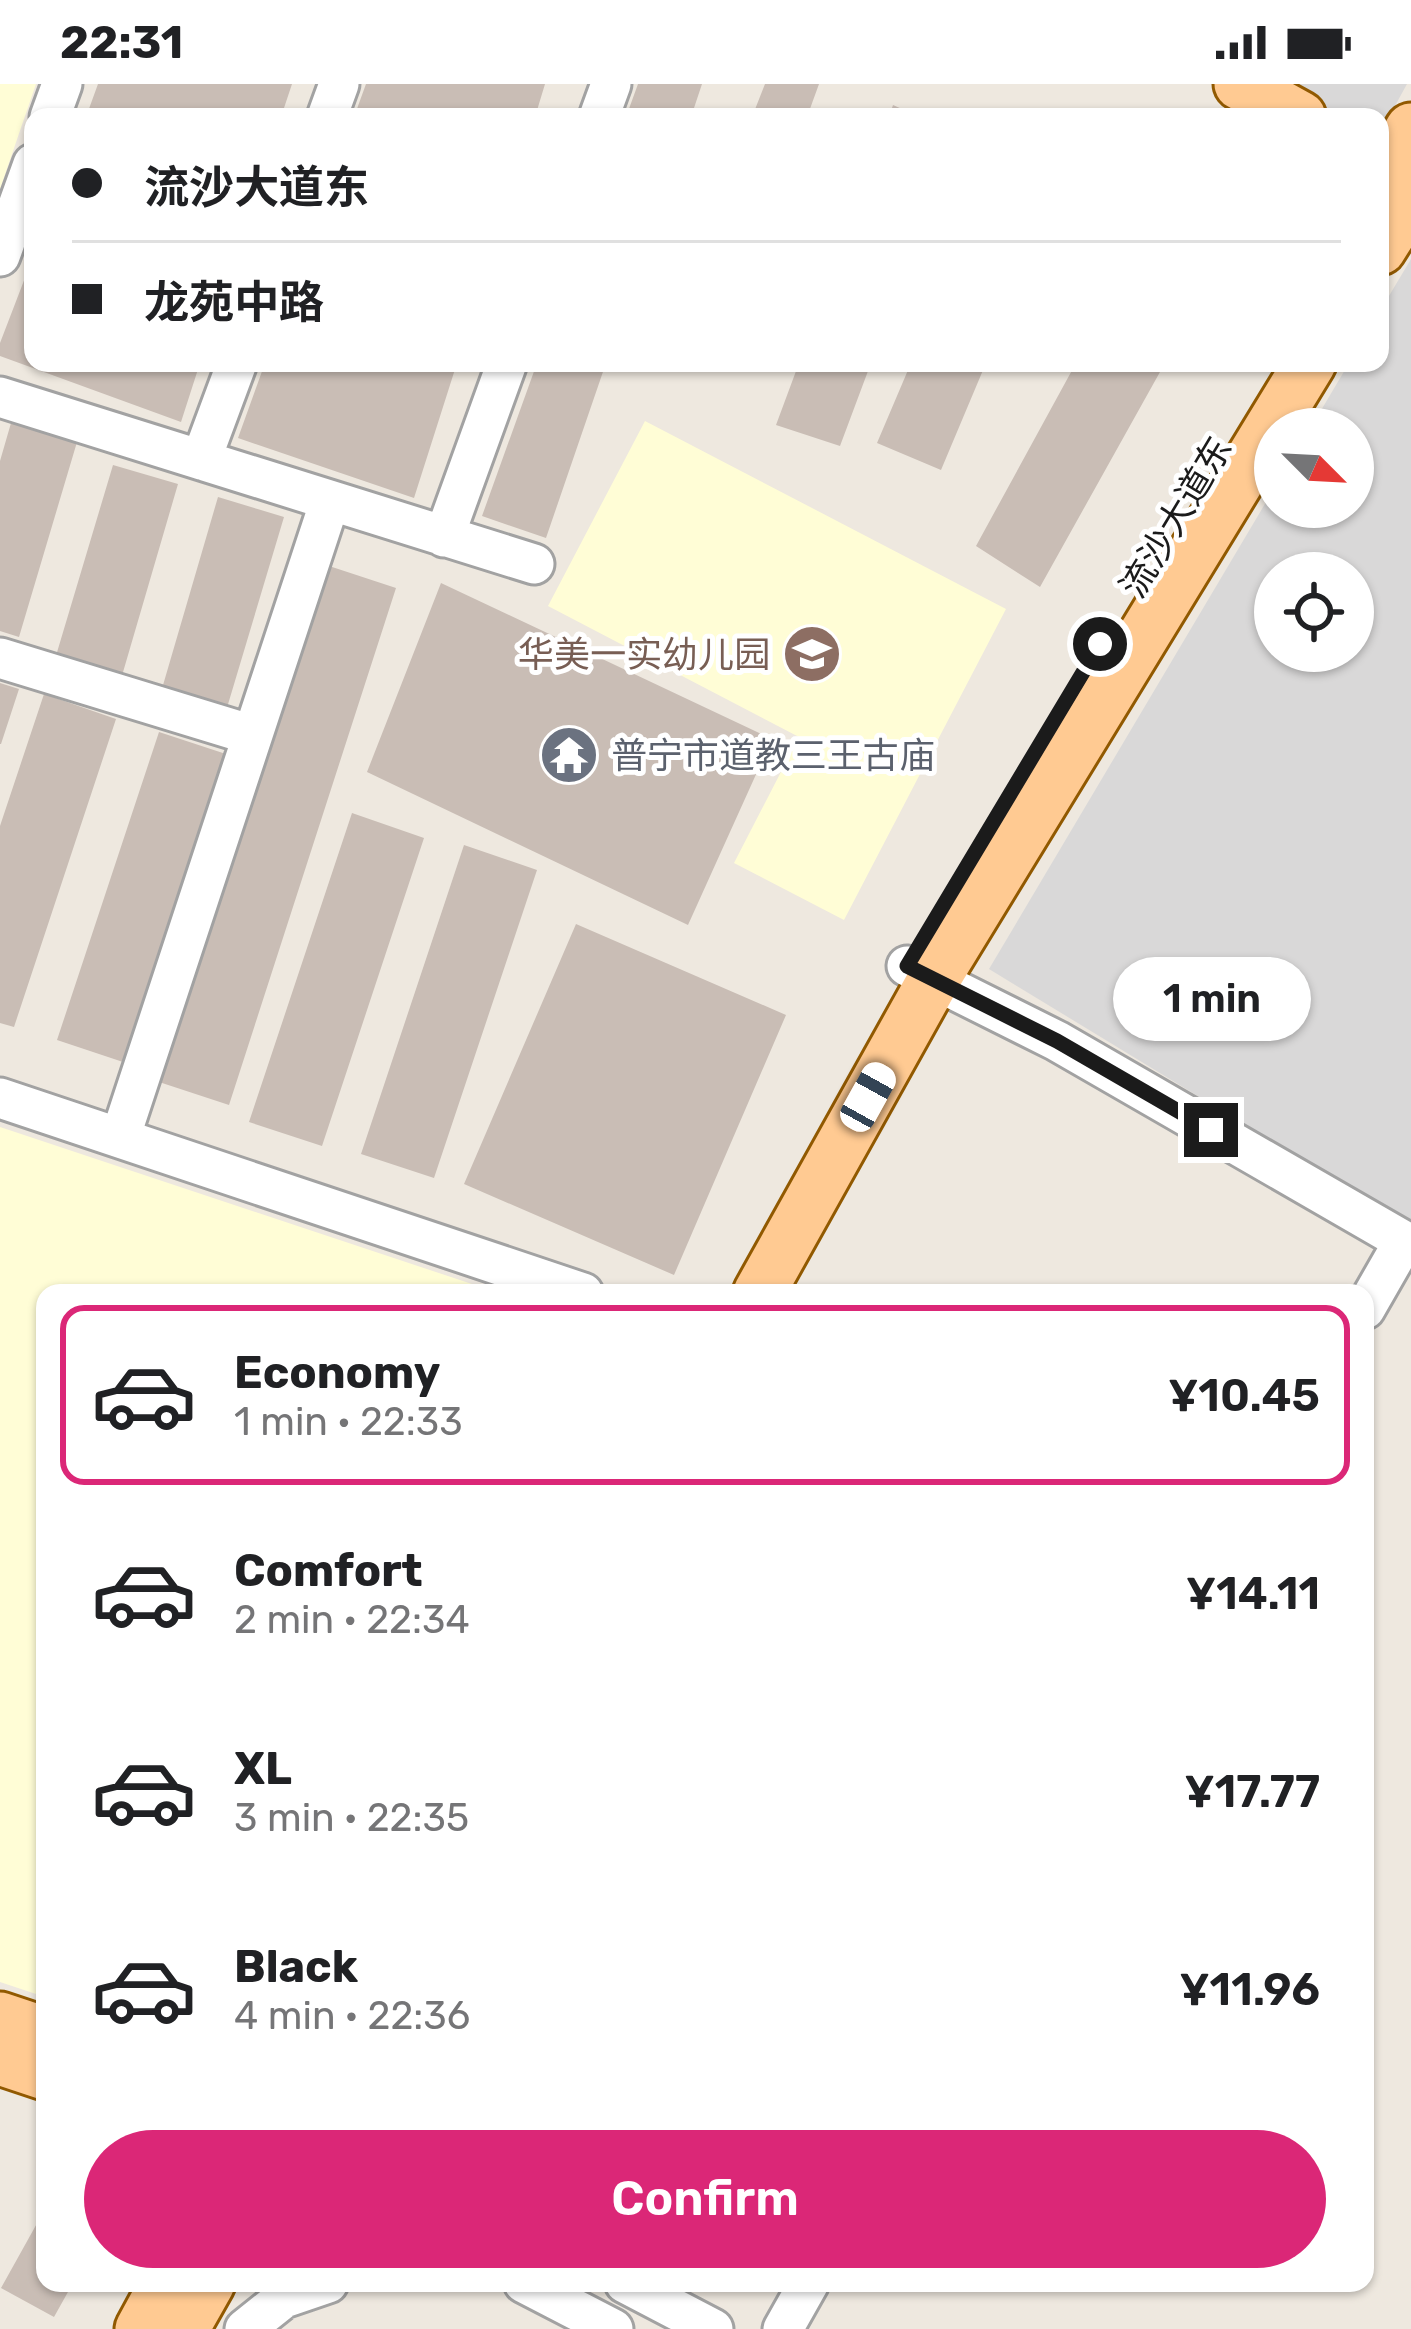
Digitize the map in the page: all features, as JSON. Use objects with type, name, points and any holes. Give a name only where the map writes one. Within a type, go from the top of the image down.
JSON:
[{"type":"main road","points":[[1240,84],[1284,108]]},
{"type":"main road","points":[[1389,207],[1397,170]]},
{"type":"main road","name":"流沙大道东","points":[[764,1284],[920,973],[1264,372]]},
{"type":"main road","name":"流沙大道东","points":[[729,1284],[920,973],[1304,372]]},
{"type":"main road","points":[[0,2018],[36,2030]]},
{"type":"main road","points":[[0,2059],[36,2071]]},
{"type":"main road","points":[[141,2329],[161,2292]]},
{"type":"main road","points":[[183,2329],[204,2292]]},
{"type":"street","points":[[0,256],[24,189]]},
{"type":"street","points":[[202,460],[234,372]]},
{"type":"street","points":[[444,537],[504,372]]},
{"type":"street","points":[[0,397],[534,565]]},
{"type":"street","points":[[119,1138],[330,501]]},
{"type":"street","points":[[0,658],[252,735]]},
{"type":"street","points":[[920,973],[1057,1041],[1407,1243],[1374,1295]]},
{"type":"street","points":[[0,1098],[556,1284]]},
{"type":"street","points":[[245,2329],[284,2299],[303,2292]]},
{"type":"street","points":[[541,2292],[613,2329]]},
{"type":"street","points":[[642,2292],[712,2329]]},
{"type":"street","points":[[783,2329],[804,2292]]},
{"type":"shaded area","points":[[0,84],[36,84],[24,108],[0,189]]},
{"type":"shaded area","points":[[1240,84],[1407,84],[1389,117],[1389,108],[1284,108]]},
{"type":"shaded area","points":[[1411,259],[1411,1226],[989,969],[1254,522],[1254,528],[1374,528],[1374,408],[1322,408],[1344,372],[1389,372],[1389,296]]},
{"type":"shaded area","name":"华美一实幼儿园","points":[[645,421],[1006,609],[844,920],[734,863],[799,737],[548,606]]},
{"type":"shaded area","points":[[0,1127],[472,1284],[36,1284],[36,1994],[0,1982]]},
{"type":"building","points":[[98,84],[292,84],[284,108],[89,108]]},
{"type":"building","points":[[366,84],[545,84],[538,108],[357,108]]},
{"type":"building","points":[[638,84],[702,84],[694,108],[629,108]]},
{"type":"building","points":[[765,84],[819,84],[810,108],[756,108]]},
{"type":"building","points":[[24,280],[24,365],[0,356],[0,343]]},
{"type":"building","points":[[44,372],[197,372],[181,422]]},
{"type":"building","points":[[262,372],[454,372],[414,498],[238,438]]},
{"type":"building","points":[[534,372],[603,372],[546,538],[482,516]]},
{"type":"building","points":[[796,372],[868,372],[840,446],[776,425]]},
{"type":"building","points":[[907,372],[982,372],[941,470],[877,443]]},
{"type":"building","points":[[1071,372],[1160,372],[1040,587],[976,546]]},
{"type":"building","points":[[11,423],[77,442],[19,637],[0,631],[0,461]]},
{"type":"building","points":[[113,465],[178,484],[121,679],[55,659]]},
{"type":"building","points":[[218,497],[284,517],[226,711],[161,692]]},
{"type":"building","points":[[323,564],[396,588],[229,1105],[156,1081]]},
{"type":"building","name":"普宁市道教三王古庙","points":[[441,583],[772,739],[688,925],[367,772]]},
{"type":"building","points":[[0,683],[19,689],[1,744],[0,744]]},
{"type":"building","points":[[44,694],[116,719],[14,1027],[0,1023],[0,826]]},
{"type":"building","points":[[159,732],[232,756],[129,1064],[57,1040]]},
{"type":"building","points":[[352,813],[424,838],[322,1146],[249,1122]]},
{"type":"building","points":[[464,845],[537,870],[434,1178],[361,1154]]},
{"type":"building","points":[[576,924],[786,1015],[674,1275],[464,1184]]},
{"type":"building","points":[[36,2225],[36,2292],[68,2292],[54,2317],[1,2288]]},
{"type":"place","name":"华美一实幼儿园","points":[[812,654]]},
{"type":"place","name":"普宁市道教三王古庙","points":[[569,755]]},
{"type":"route","points":[[1100,644],[907,966],[1057,1041],[1211,1130]]}]
